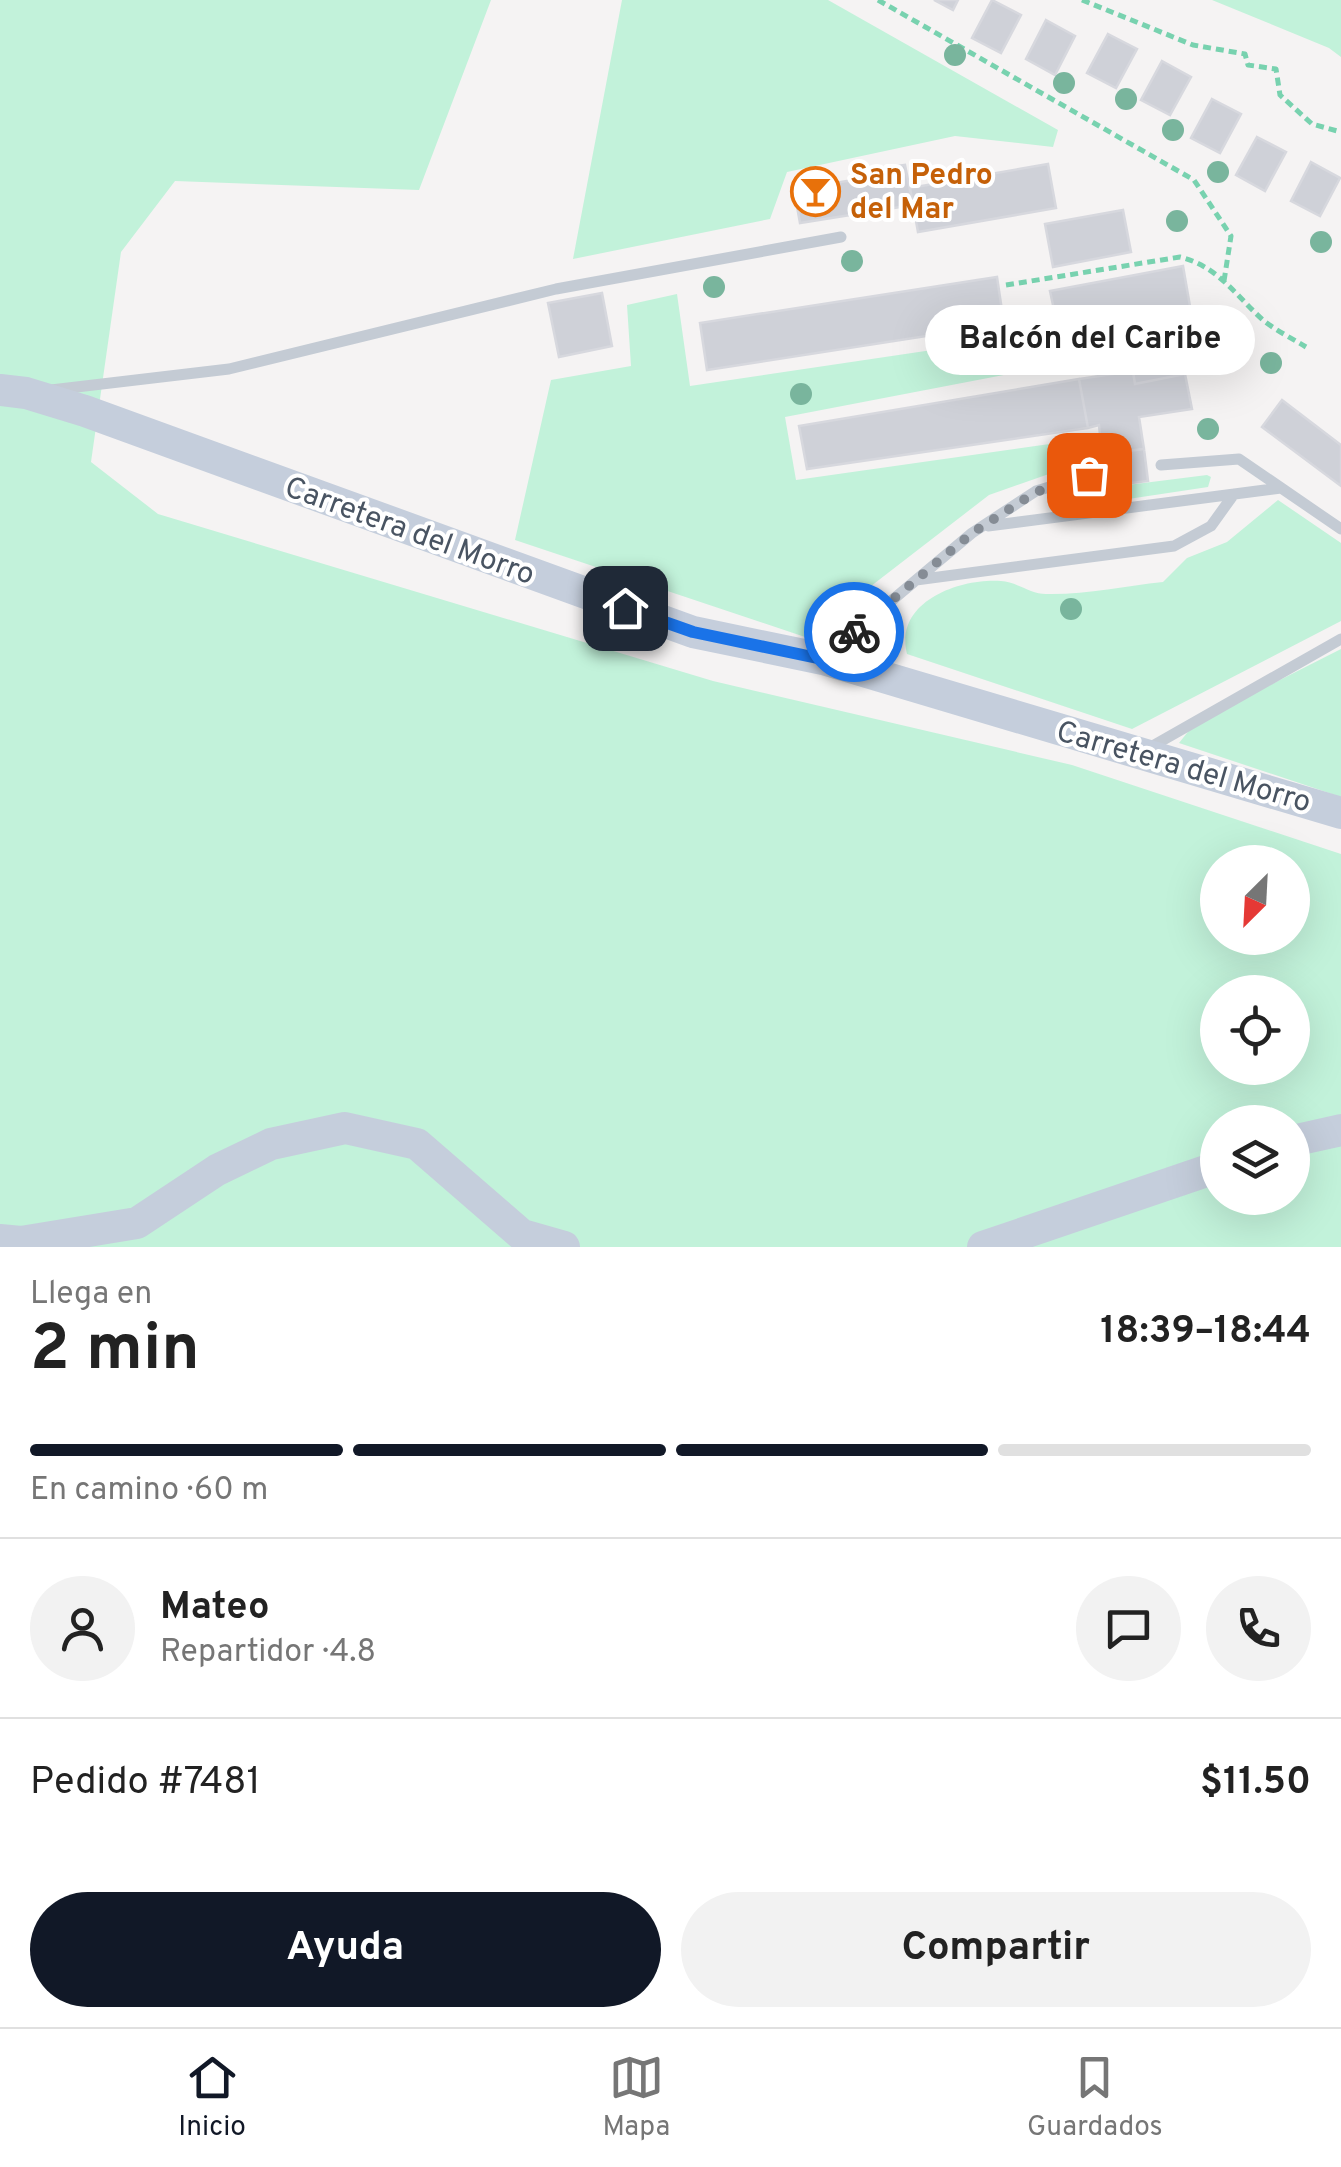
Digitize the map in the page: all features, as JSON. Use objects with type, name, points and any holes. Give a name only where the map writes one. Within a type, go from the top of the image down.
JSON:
[{"type":"main road","name":"Carretera del Morro","points":[[13,392],[693,632],[822,659],[1341,812]]},
{"type":"main road","points":[[0,1240],[21,1242],[136,1224],[217,1170],[272,1144],[345,1128],[416,1144],[522,1235],[564,1247]]},
{"type":"main road","points":[[1310,1137],[1341,1130]]},
{"type":"main road","points":[[982,1247],[1200,1173]]},
{"type":"lane","points":[[13,392],[230,369],[556,289],[841,237]]},
{"type":"lane","points":[[1161,465],[1239,458],[1341,529]]},
{"type":"lane","points":[[822,659],[981,527],[1036,492],[1089,475]]},
{"type":"lane","points":[[981,527],[1282,488]]},
{"type":"lane","points":[[916,580],[1174,546],[1211,526],[1234,494]]},
{"type":"lane","points":[[1138,754],[1341,639]]},
{"type":"path","points":[[878,0],[1194,180],[1231,236],[1224,282]]},
{"type":"path","points":[[1082,0],[1193,45],[1245,54],[1248,65],[1276,69],[1280,96],[1312,124],[1341,132]]},
{"type":"path","points":[[1006,285],[1180,258],[1195,261],[1224,282],[1264,321],[1306,347]]},
{"type":"green space","points":[[0,0],[491,0],[419,190],[175,181],[121,252],[91,462],[158,514],[713,681],[1072,765],[1341,854],[1341,1247],[0,1247]]},
{"type":"green space","points":[[622,0],[828,0],[1058,130],[1053,147],[955,136],[787,172],[770,219],[573,259]]},
{"type":"green space","points":[[1212,0],[1341,0],[1341,57],[1329,48]]},
{"type":"green space","points":[[677,294],[690,386],[1039,334],[1046,367],[785,417],[796,480],[1085,439],[1086,461],[989,495],[805,637],[515,540],[551,380],[631,366],[627,305]]},
{"type":"green space","points":[[1211,477],[1208,487],[1075,507],[1069,499],[1072,492]]},
{"type":"green space","points":[[1278,500],[1341,543],[1341,621],[1132,729],[907,654],[910,620],[920,607],[949,589],[1001,581],[1040,593],[1060,594],[1163,582],[1187,558],[1227,542]]},
{"type":"green space","points":[[1341,649],[1341,797],[1179,743],[1195,723]]},
{"type":"building","points":[[934,0],[958,0],[953,10]]},
{"type":"building","points":[[992,0],[1021,15],[1001,53],[972,38]]},
{"type":"building","points":[[1046,20],[1075,36],[1055,75],[1026,59]]},
{"type":"building","points":[[1108,34],[1137,49],[1116,88],[1087,73]]},
{"type":"building","points":[[1162,61],[1191,77],[1170,115],[1141,100]]},
{"type":"building","points":[[1212,99],[1241,114],[1220,153],[1191,138]]},
{"type":"building","points":[[1257,137],[1286,152],[1265,191],[1236,175]]},
{"type":"building","points":[[1311,162],[1340,178],[1320,216],[1291,201]]},
{"type":"building","points":[[1048,164],[1056,208],[918,232],[910,188]]},
{"type":"building","points":[[905,165],[913,205],[800,223],[794,190],[882,175],[881,168]]},
{"type":"building","points":[[1123,210],[1131,252],[1053,267],[1045,224]]},
{"type":"building","points":[[1183,266],[1191,312],[1174,315],[1185,374],[1135,384],[1125,326],[1060,338],[1050,291]]},
{"type":"building","points":[[997,277],[1004,324],[707,370],[700,323]]},
{"type":"building","points":[[602,293],[612,346],[559,357],[548,303]]},
{"type":"building","points":[[1133,371],[1135,384],[1185,374],[1192,409],[1139,417],[1144,449],[1102,454],[1099,425],[1088,428],[1079,379]]},
{"type":"building","points":[[1079,379],[1088,428],[807,469],[799,426]]},
{"type":"building","points":[[1282,400],[1341,445],[1341,486],[1262,427]]},
{"type":"building","points":[[1144,449],[1148,481],[1106,486],[1102,454]]},
{"type":"way so far","points":[[854,632],[972,533],[1036,492],[1089,475]]},
{"type":"place","name":"San Pedro del Mar","points":[[815,191]]},
{"type":"place","name":"Balcón del Caribe","points":[[1089,475]]},
{"type":"route","points":[[625,608],[693,632],[822,659],[854,632]]}]
